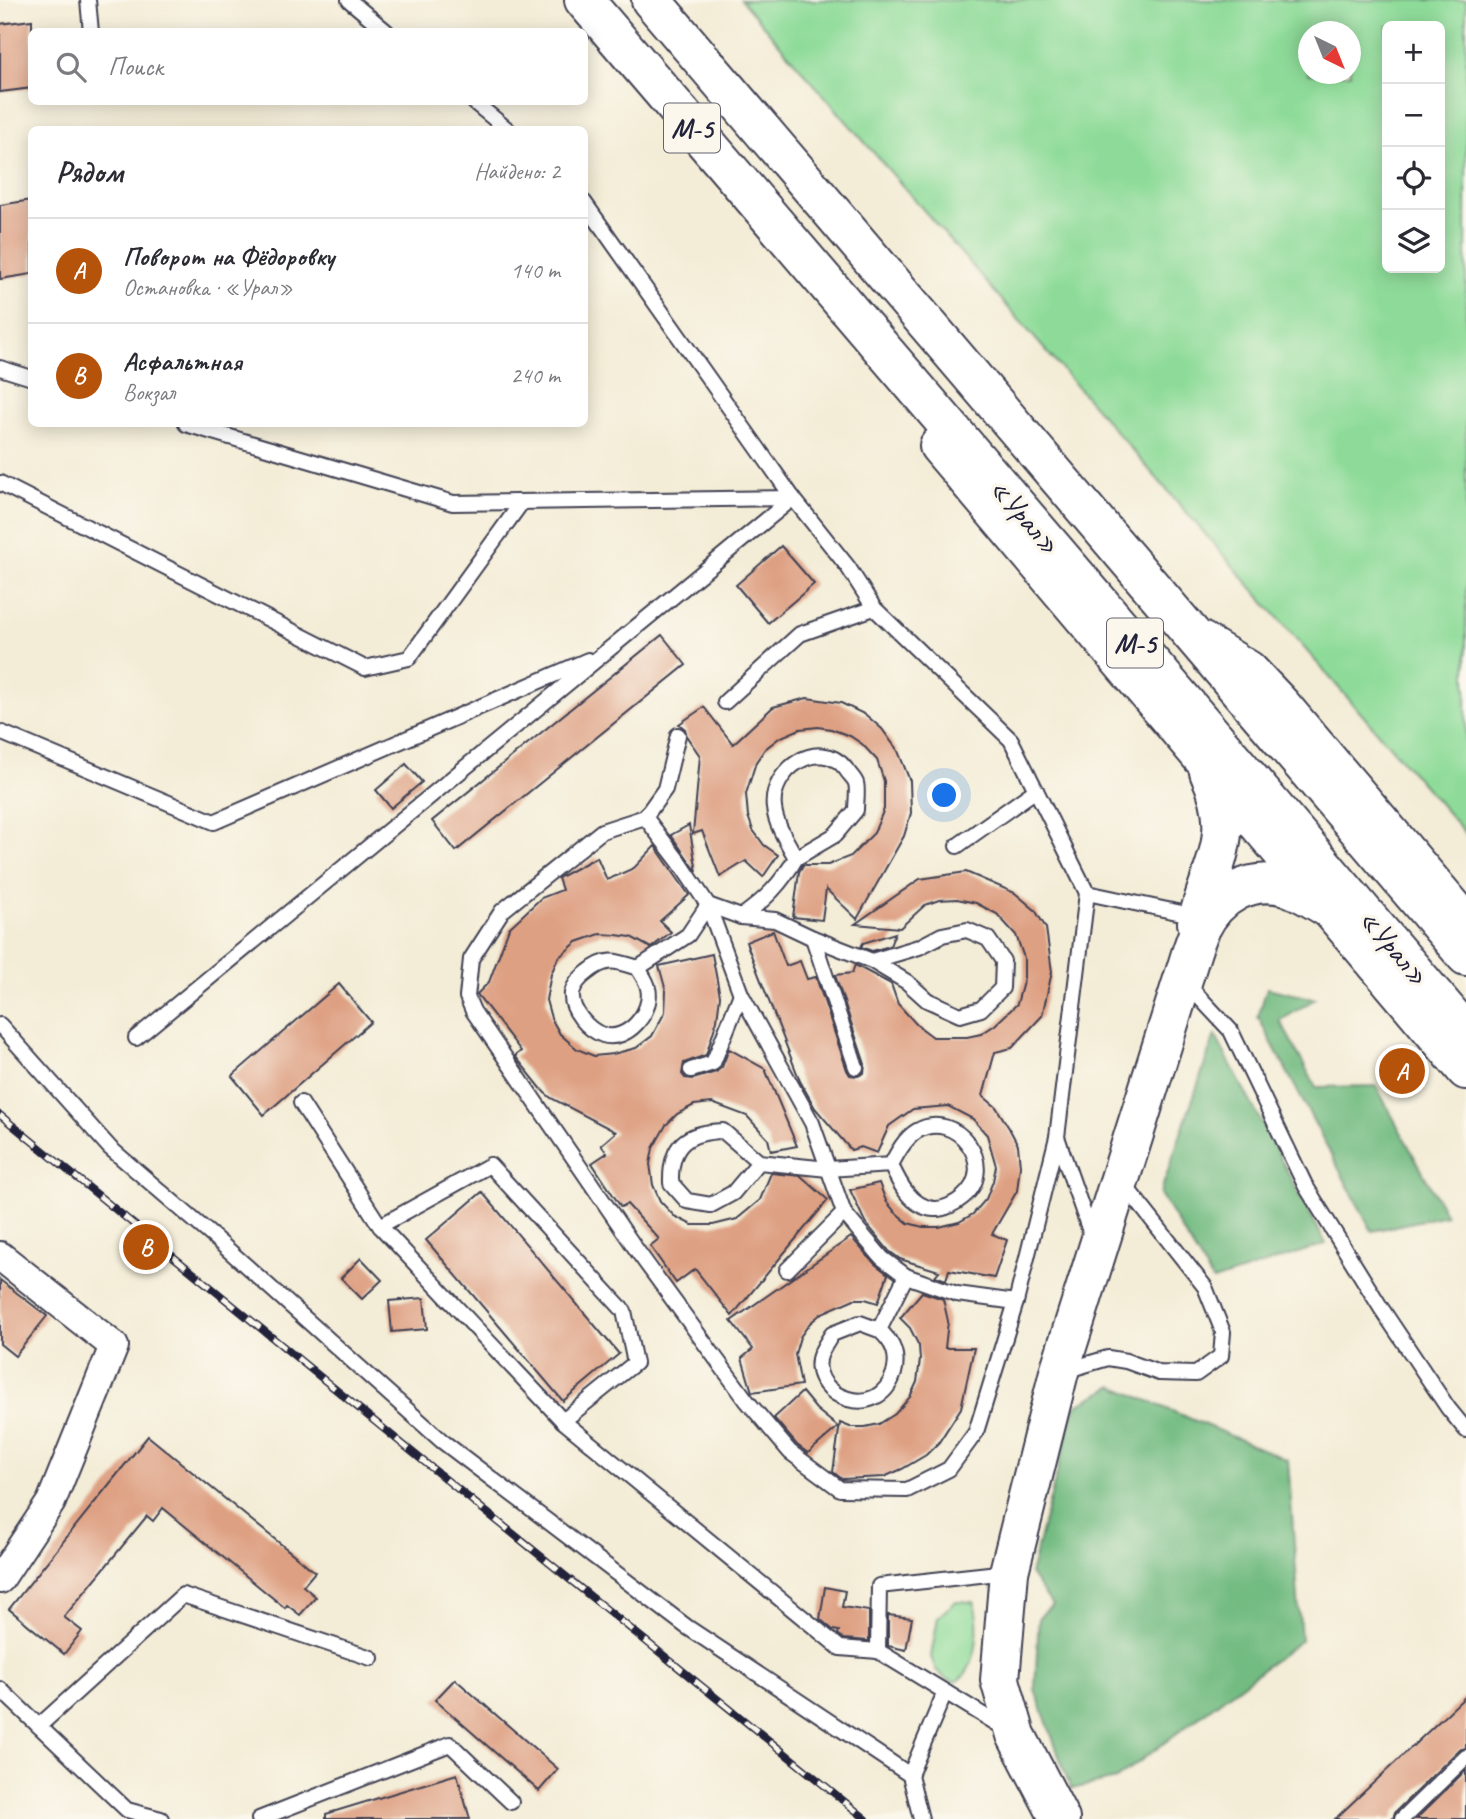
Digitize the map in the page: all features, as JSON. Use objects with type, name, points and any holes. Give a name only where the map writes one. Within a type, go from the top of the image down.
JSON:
[{"type":"street","name":"«Урал»","points":[[583,0],[801,257],[1176,690],[1466,1033]]},
{"type":"street","name":"«Урал»","points":[[651,0],[1466,956]]},
{"type":"street","points":[[801,257],[869,363],[1466,1070]]},
{"type":"street","points":[[1194,636],[1248,670],[1282,706],[1466,923]]},
{"type":"street","points":[[1179,727],[1209,773],[1221,799],[1223,825],[1218,860],[1198,916],[1183,979]]},
{"type":"street","points":[[1060,1819],[1016,1735],[1000,1680],[1009,1572],[1059,1372],[1183,979],[1200,930],[1211,911],[1222,899],[1241,889],[1262,883],[1302,892],[1330,909]]},
{"type":"street","points":[[0,1256],[114,1346],[51,1502],[0,1579]]},
{"type":"lane","points":[[88,0],[91,28]]},
{"type":"lane","points":[[349,0],[382,28]]},
{"type":"lane","points":[[478,105],[503,126]]},
{"type":"lane","points":[[588,208],[793,498],[848,567],[874,608],[1011,740],[1087,893],[1057,1137],[1016,1302],[976,1432],[949,1469],[907,1490],[840,1489],[790,1452],[747,1401],[638,1252],[473,1011],[467,997],[471,959],[502,911],[602,831],[645,817],[665,789],[678,736]]},
{"type":"lane","points":[[0,368],[28,377]]},
{"type":"lane","points":[[196,427],[453,503],[793,498]]},
{"type":"lane","points":[[235,427],[237,439]]},
{"type":"lane","points":[[0,483],[365,668],[409,658],[522,502]]},
{"type":"lane","points":[[136,1038],[793,498]]},
{"type":"lane","points":[[725,702],[800,634],[874,608]]},
{"type":"lane","points":[[0,733],[214,822],[604,653]]},
{"type":"lane","points":[[741,917],[764,901],[783,880],[796,858],[835,835],[856,810],[856,783],[838,760],[817,754],[798,762],[779,779],[773,806],[779,826],[796,858]]},
{"type":"lane","points":[[957,846],[1036,790]]},
{"type":"lane","points":[[645,817],[708,905],[741,994],[811,1123],[844,1213],[882,1258],[906,1276],[957,1294],[1016,1302]]},
{"type":"lane","points":[[1087,893],[1198,916]]},
{"type":"lane","points":[[708,905],[741,917],[775,920],[872,961],[907,982],[927,1000],[960,1015],[982,1009],[1002,988],[1003,961],[988,940],[967,930],[942,935],[919,947],[872,961]]},
{"type":"lane","points":[[638,968],[648,988],[647,1006],[637,1023],[624,1034],[605,1036],[589,1028],[575,1009],[572,994],[579,979],[596,965],[611,960],[638,968],[688,935],[708,905]]},
{"type":"lane","points":[[813,938],[856,1067]]},
{"type":"lane","points":[[1183,979],[1231,1031],[1305,1185],[1381,1308],[1448,1408],[1466,1430]]},
{"type":"lane","points":[[691,1070],[713,1063],[741,994]]},
{"type":"lane","points":[[0,1025],[110,1149],[216,1239],[442,1441],[687,1627],[910,1775]]},
{"type":"lane","points":[[301,1103],[380,1226],[563,1421],[840,1648],[878,1651],[1016,1735]]},
{"type":"lane","points":[[936,1126],[957,1132],[973,1147],[978,1170],[969,1192],[954,1204],[934,1209],[915,1201],[901,1186],[891,1165],[900,1147],[917,1130],[936,1126]]},
{"type":"lane","points":[[759,1163],[733,1193],[712,1205],[687,1201],[671,1183],[670,1163],[682,1143],[701,1131],[723,1130],[759,1163],[828,1169],[891,1165]]},
{"type":"lane","points":[[1057,1137],[1096,1251]]},
{"type":"lane","points":[[380,1226],[490,1165],[624,1311],[635,1363],[563,1421]]},
{"type":"lane","points":[[1059,1372],[1108,1358],[1126,1361],[1158,1373],[1196,1374],[1221,1356],[1223,1332],[1205,1287],[1119,1178]]},
{"type":"lane","points":[[787,1270],[844,1213]]},
{"type":"lane","points":[[879,1330],[906,1276]]},
{"type":"lane","points":[[860,1323],[879,1330],[890,1340],[897,1360],[889,1387],[875,1398],[857,1402],[829,1390],[820,1371],[819,1357],[832,1334],[860,1323]]},
{"type":"lane","points":[[878,1651],[879,1587],[1009,1572]]},
{"type":"lane","points":[[39,1726],[183,1595],[371,1658]]},
{"type":"lane","points":[[0,1689],[127,1810],[161,1819]]},
{"type":"lane","points":[[921,1819],[910,1775],[945,1692]]},
{"type":"lane","points":[[259,1819],[450,1744],[511,1802]]},
{"type":"lane","points":[[1402,1819],[1466,1757]]},
{"type":"green space","points":[[741,0],[1466,0],[1466,834]]},
{"type":"green space","points":[[1267,988],[1315,999],[1280,1021],[1316,1087],[1376,1086],[1446,1215],[1372,1231],[1258,1017]]},
{"type":"green space","points":[[1215,1035],[1326,1244],[1213,1281],[1160,1194]]},
{"type":"green space","points":[[1113,1386],[1288,1460],[1301,1640],[1116,1779],[1071,1789],[1035,1689],[1039,1617],[1052,1605],[1030,1574],[1075,1406]]},
{"type":"green space","points":[[956,1601],[973,1602],[977,1633],[969,1667],[956,1682],[946,1679],[936,1670],[931,1657],[938,1617]]},
{"type":"building","points":[[32,20],[32,28],[28,28],[28,88],[0,92],[0,24]]},
{"type":"building","points":[[28,201],[28,275],[0,279],[0,205]]},
{"type":"building","points":[[781,546],[814,584],[768,623],[736,585]]},
{"type":"building","points":[[662,635],[686,665],[456,851],[432,821]]},
{"type":"building","points":[[807,698],[841,703],[866,715],[882,729],[898,751],[910,781],[911,813],[904,836],[857,919],[826,889],[822,920],[793,917],[799,872],[803,865],[828,865],[851,856],[874,833],[884,809],[884,781],[877,760],[850,736],[818,727],[800,729],[779,738],[765,749],[756,762],[746,794],[748,816],[753,830],[764,845],[778,855],[763,877],[746,861],[720,877],[702,831],[693,834],[700,756],[687,737],[685,729],[679,724],[704,707],[733,744],[773,707]]},
{"type":"building","points":[[406,764],[422,782],[391,808],[376,790]]},
{"type":"building","points":[[689,825],[697,872],[671,835]]},
{"type":"building","points":[[655,846],[689,895],[660,921],[671,932],[651,948],[631,937],[616,935],[600,934],[577,942],[558,958],[551,974],[546,1000],[551,1018],[560,1034],[577,1049],[594,1056],[636,1048],[652,1036],[665,1012],[666,991],[659,966],[712,954],[720,996],[717,1020],[706,1055],[684,1063],[682,1074],[685,1078],[693,1079],[716,1072],[722,1067],[729,1049],[765,1069],[797,1146],[771,1151],[768,1139],[747,1116],[712,1103],[694,1105],[677,1114],[666,1125],[653,1148],[650,1164],[653,1185],[660,1201],[674,1216],[692,1225],[713,1225],[737,1219],[760,1200],[771,1173],[801,1176],[828,1200],[732,1316],[695,1269],[676,1283],[650,1246],[659,1239],[627,1204],[621,1207],[592,1163],[607,1153],[601,1145],[616,1132],[544,1092],[515,1056],[521,1051],[477,994],[489,982],[509,928],[541,898],[562,890],[558,878],[597,857],[607,880],[634,868]]},
{"type":"building","points":[[966,872],[1015,893],[1035,910],[1046,928],[1052,972],[1042,1016],[1012,1048],[995,1052],[983,1096],[996,1107],[1018,1145],[1020,1166],[1017,1191],[992,1234],[1007,1240],[994,1278],[949,1270],[946,1280],[935,1276],[939,1271],[900,1259],[889,1251],[865,1222],[850,1190],[879,1183],[886,1201],[908,1223],[939,1227],[959,1222],[973,1214],[986,1199],[993,1181],[996,1166],[987,1135],[973,1119],[948,1106],[913,1109],[889,1126],[877,1153],[861,1147],[851,1150],[815,1108],[800,1081],[746,942],[773,931],[786,966],[800,961],[807,979],[816,977],[847,1070],[850,1075],[858,1076],[864,1073],[865,1064],[835,975],[852,973],[855,965],[891,984],[898,1004],[917,1025],[933,1037],[967,1037],[981,1034],[1017,1004],[1024,978],[1024,958],[1016,935],[997,914],[976,903],[957,899],[939,900],[925,905],[900,928],[855,924],[920,879]]},
{"type":"building","points":[[895,933],[890,946],[872,951],[861,947],[863,943]]},
{"type":"building","points":[[339,984],[371,1022],[264,1115],[232,1076]]},
{"type":"building","points":[[482,1192],[619,1354],[563,1401],[426,1240]]},
{"type":"building","points":[[851,1237],[875,1264],[888,1274],[878,1303],[854,1299],[822,1313],[800,1337],[795,1354],[801,1385],[752,1392],[742,1358],[753,1349],[731,1321]]},
{"type":"building","points":[[361,1258],[382,1280],[362,1299],[341,1278]]},
{"type":"building","points":[[0,1280],[47,1316],[15,1356],[0,1344]]},
{"type":"building","points":[[922,1292],[943,1299],[948,1321],[945,1348],[974,1348],[961,1408],[939,1442],[926,1455],[884,1477],[842,1479],[833,1472],[840,1423],[850,1427],[879,1424],[895,1414],[910,1397],[917,1382],[919,1346],[910,1328],[900,1318]]},
{"type":"building","points":[[424,1298],[427,1329],[392,1332],[389,1301]]},
{"type":"building","points":[[802,1392],[816,1409],[838,1427],[808,1453],[797,1445],[774,1418]]},
{"type":"building","points":[[148,1436],[315,1572],[303,1586],[316,1597],[300,1615],[287,1605],[285,1608],[163,1508],[153,1521],[147,1516],[64,1617],[82,1631],[64,1654],[9,1609]]},
{"type":"building","points":[[825,1587],[845,1591],[842,1607],[869,1611],[869,1641],[844,1639],[838,1634],[839,1631],[833,1630],[820,1619]]},
{"type":"building","points":[[888,1615],[912,1618],[906,1650],[888,1646]]},
{"type":"building","points":[[455,1679],[558,1769],[539,1791],[435,1700]]},
{"type":"building","points":[[1466,1696],[1466,1748],[1459,1750],[1395,1812],[1393,1819],[1335,1819]]},
{"type":"building","points":[[1466,1770],[1466,1819],[1416,1819]]},
{"type":"building","points":[[457,1774],[470,1819],[326,1819],[326,1814]]},
{"type":"railway","points":[[0,1115],[866,1819]]},
{"type":"place","name":"Поворот на Фёдоровку","points":[[1402,1071]]},
{"type":"place","name":"Асфальтная","points":[[146,1247]]}]
